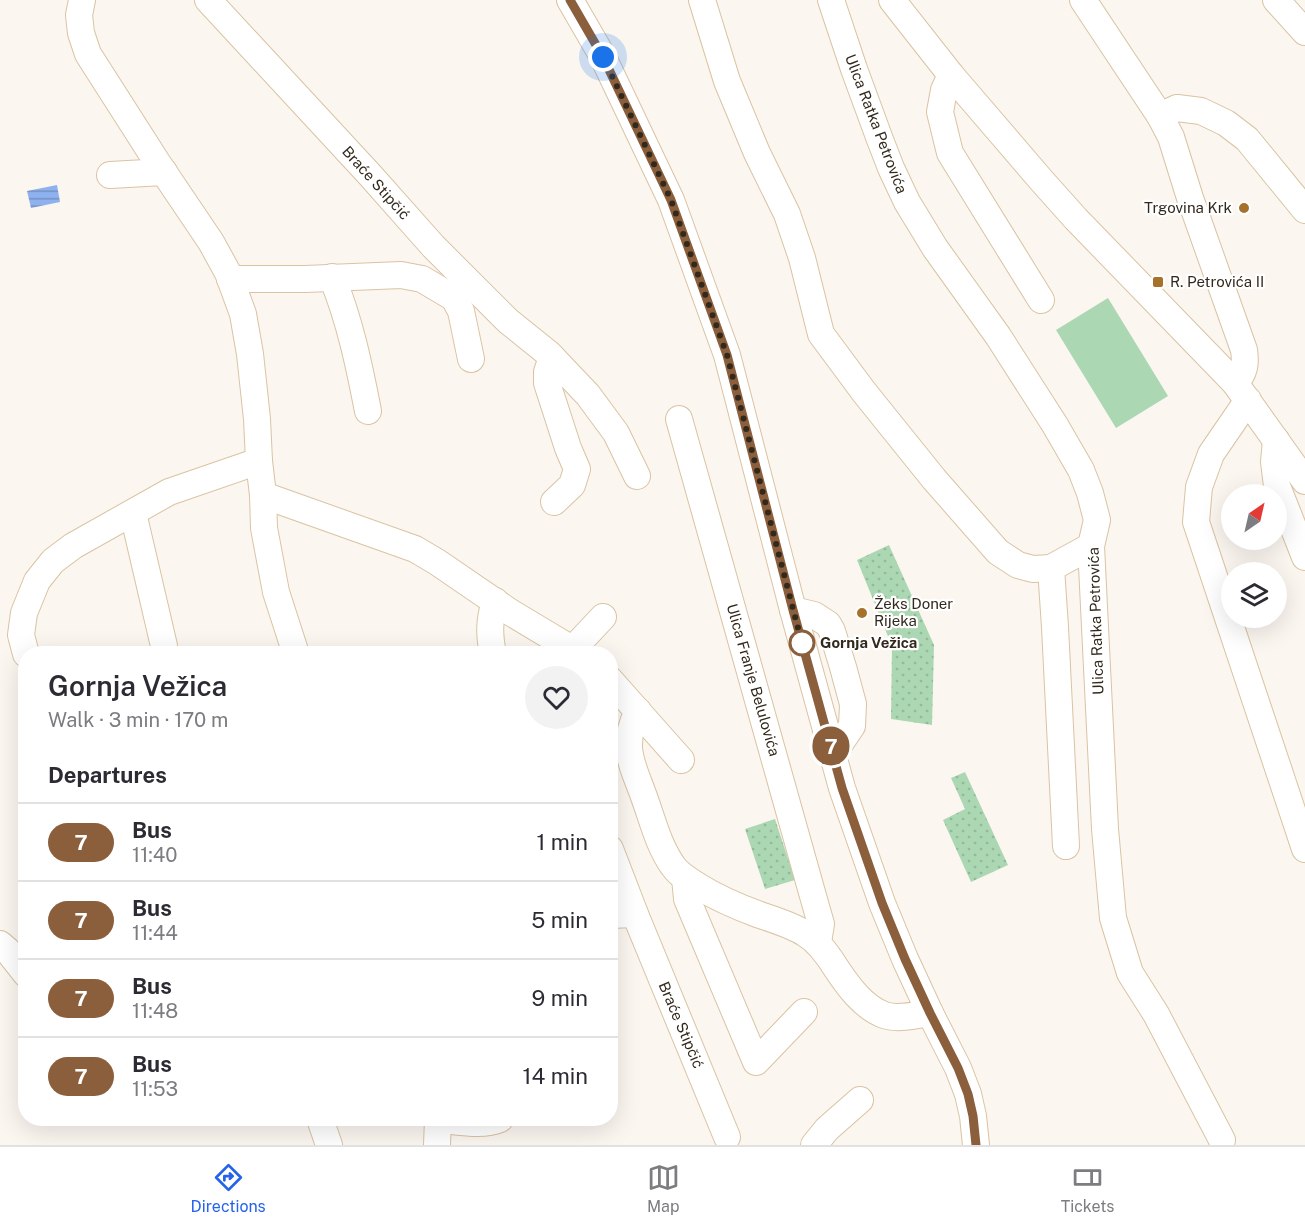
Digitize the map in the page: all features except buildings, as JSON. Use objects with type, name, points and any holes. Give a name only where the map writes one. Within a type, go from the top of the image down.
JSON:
[{"type":"street","points":[[82,0],[79,15],[81,33],[88,54],[211,242],[228,273],[243,314],[257,419],[264,528],[276,592],[293,646]]},
{"type":"street","name":"Braće Stipčić","points":[[208,0],[433,246],[508,321],[552,357],[588,395],[616,433],[637,476]]},
{"type":"street","points":[[570,0],[603,57],[675,211],[727,355],[842,788],[882,903],[905,959],[958,1068],[968,1094],[976,1145]]},
{"type":"street","points":[[702,0],[727,81],[757,153],[787,214],[802,258],[821,334],[934,479],[998,552],[1018,565],[1033,569],[1051,568],[1091,546]]},
{"type":"street","name":"Ulica Ratka Petrovića","points":[[831,0],[875,128],[907,202],[934,248],[982,312],[1050,417],[1081,470],[1090,494],[1097,520],[1091,546],[1105,829],[1113,918],[1130,973],[1156,1014],[1221,1140]]},
{"type":"street","points":[[892,0],[951,75],[1076,219],[1242,391],[1305,481]]},
{"type":"street","points":[[1083,0],[1160,116],[1171,137],[1190,198],[1244,350],[1246,362],[1242,391],[1211,454],[1199,487],[1196,522],[1305,849]]},
{"type":"street","points":[[1276,0],[1305,32]]},
{"type":"street","points":[[951,75],[944,90],[940,112],[950,153],[1041,300]]},
{"type":"street","points":[[1160,116],[1177,108],[1201,111],[1226,123],[1246,139],[1305,210]]},
{"type":"street","points":[[110,175],[164,172]]},
{"type":"street","points":[[230,279],[401,275],[422,279],[454,298],[461,312],[471,359]]},
{"type":"street","points":[[332,277],[343,305],[354,345],[368,411]]},
{"type":"street","points":[[552,357],[547,372],[548,383],[568,448],[577,469],[572,485],[554,502]]},
{"type":"street","name":"Ulica Franje Belulovića","points":[[679,418],[821,924],[818,942]]},
{"type":"street","points":[[1276,440],[1274,462],[1277,486],[1305,557]]},
{"type":"street","points":[[24,646],[21,634],[24,613],[37,581],[53,561],[169,492],[259,461]]},
{"type":"street","points":[[263,495],[415,549],[565,646]]},
{"type":"street","points":[[133,513],[164,646]]},
{"type":"street","points":[[1051,568],[1066,846]]},
{"type":"street","points":[[491,646],[489,635],[490,616],[495,601]]},
{"type":"street","points":[[580,646],[603,617]]},
{"type":"street","points":[[618,689],[681,760]]},
{"type":"street","points":[[638,711],[629,738],[629,752],[633,769],[662,846],[673,867],[705,891],[741,908],[788,925],[818,942],[847,985],[868,1006],[885,1015],[905,1017],[930,1013]]},
{"type":"street","points":[[685,878],[687,899],[756,1062],[804,1012]]},
{"type":"street","name":"Braće Stipčić","points":[[618,889],[623,914],[728,1137]]},
{"type":"street","points":[[0,944],[18,964]]},
{"type":"street","points":[[814,1145],[827,1129],[860,1100]]},
{"type":"street","points":[[322,1126],[329,1145]]},
{"type":"street","points":[[437,1145],[438,1126]]},
{"type":"green space","points":[[1108,298],[1168,396],[1116,428],[1056,330]]},
{"type":"green space","points":[[889,545],[934,645],[932,725],[891,719],[892,646],[857,560]]},
{"type":"green space","points":[[965,772],[1008,865],[971,882],[943,820],[965,809],[951,778]]},
{"type":"green space","points":[[775,819],[795,880],[765,889],[745,829]]},
{"type":"water","points":[[57,185],[60,202],[31,208],[27,191]]},
{"type":"bus line","name":"7","points":[[570,0],[603,57],[671,200],[727,355],[842,788],[882,903],[905,959],[958,1068],[968,1094],[976,1145]]},
{"type":"place","name":"Trgovina Krk","points":[[1244,208]]},
{"type":"place","name":"R. Petrovića II","points":[[1158,282]]},
{"type":"place","name":"Žeks Doner Rijeka","points":[[862,613]]},
{"type":"place","name":"Gornja Vežica","points":[[802,643]]},
{"type":"route","points":[[603,57],[671,200],[727,355],[804,651],[802,643]]}]
